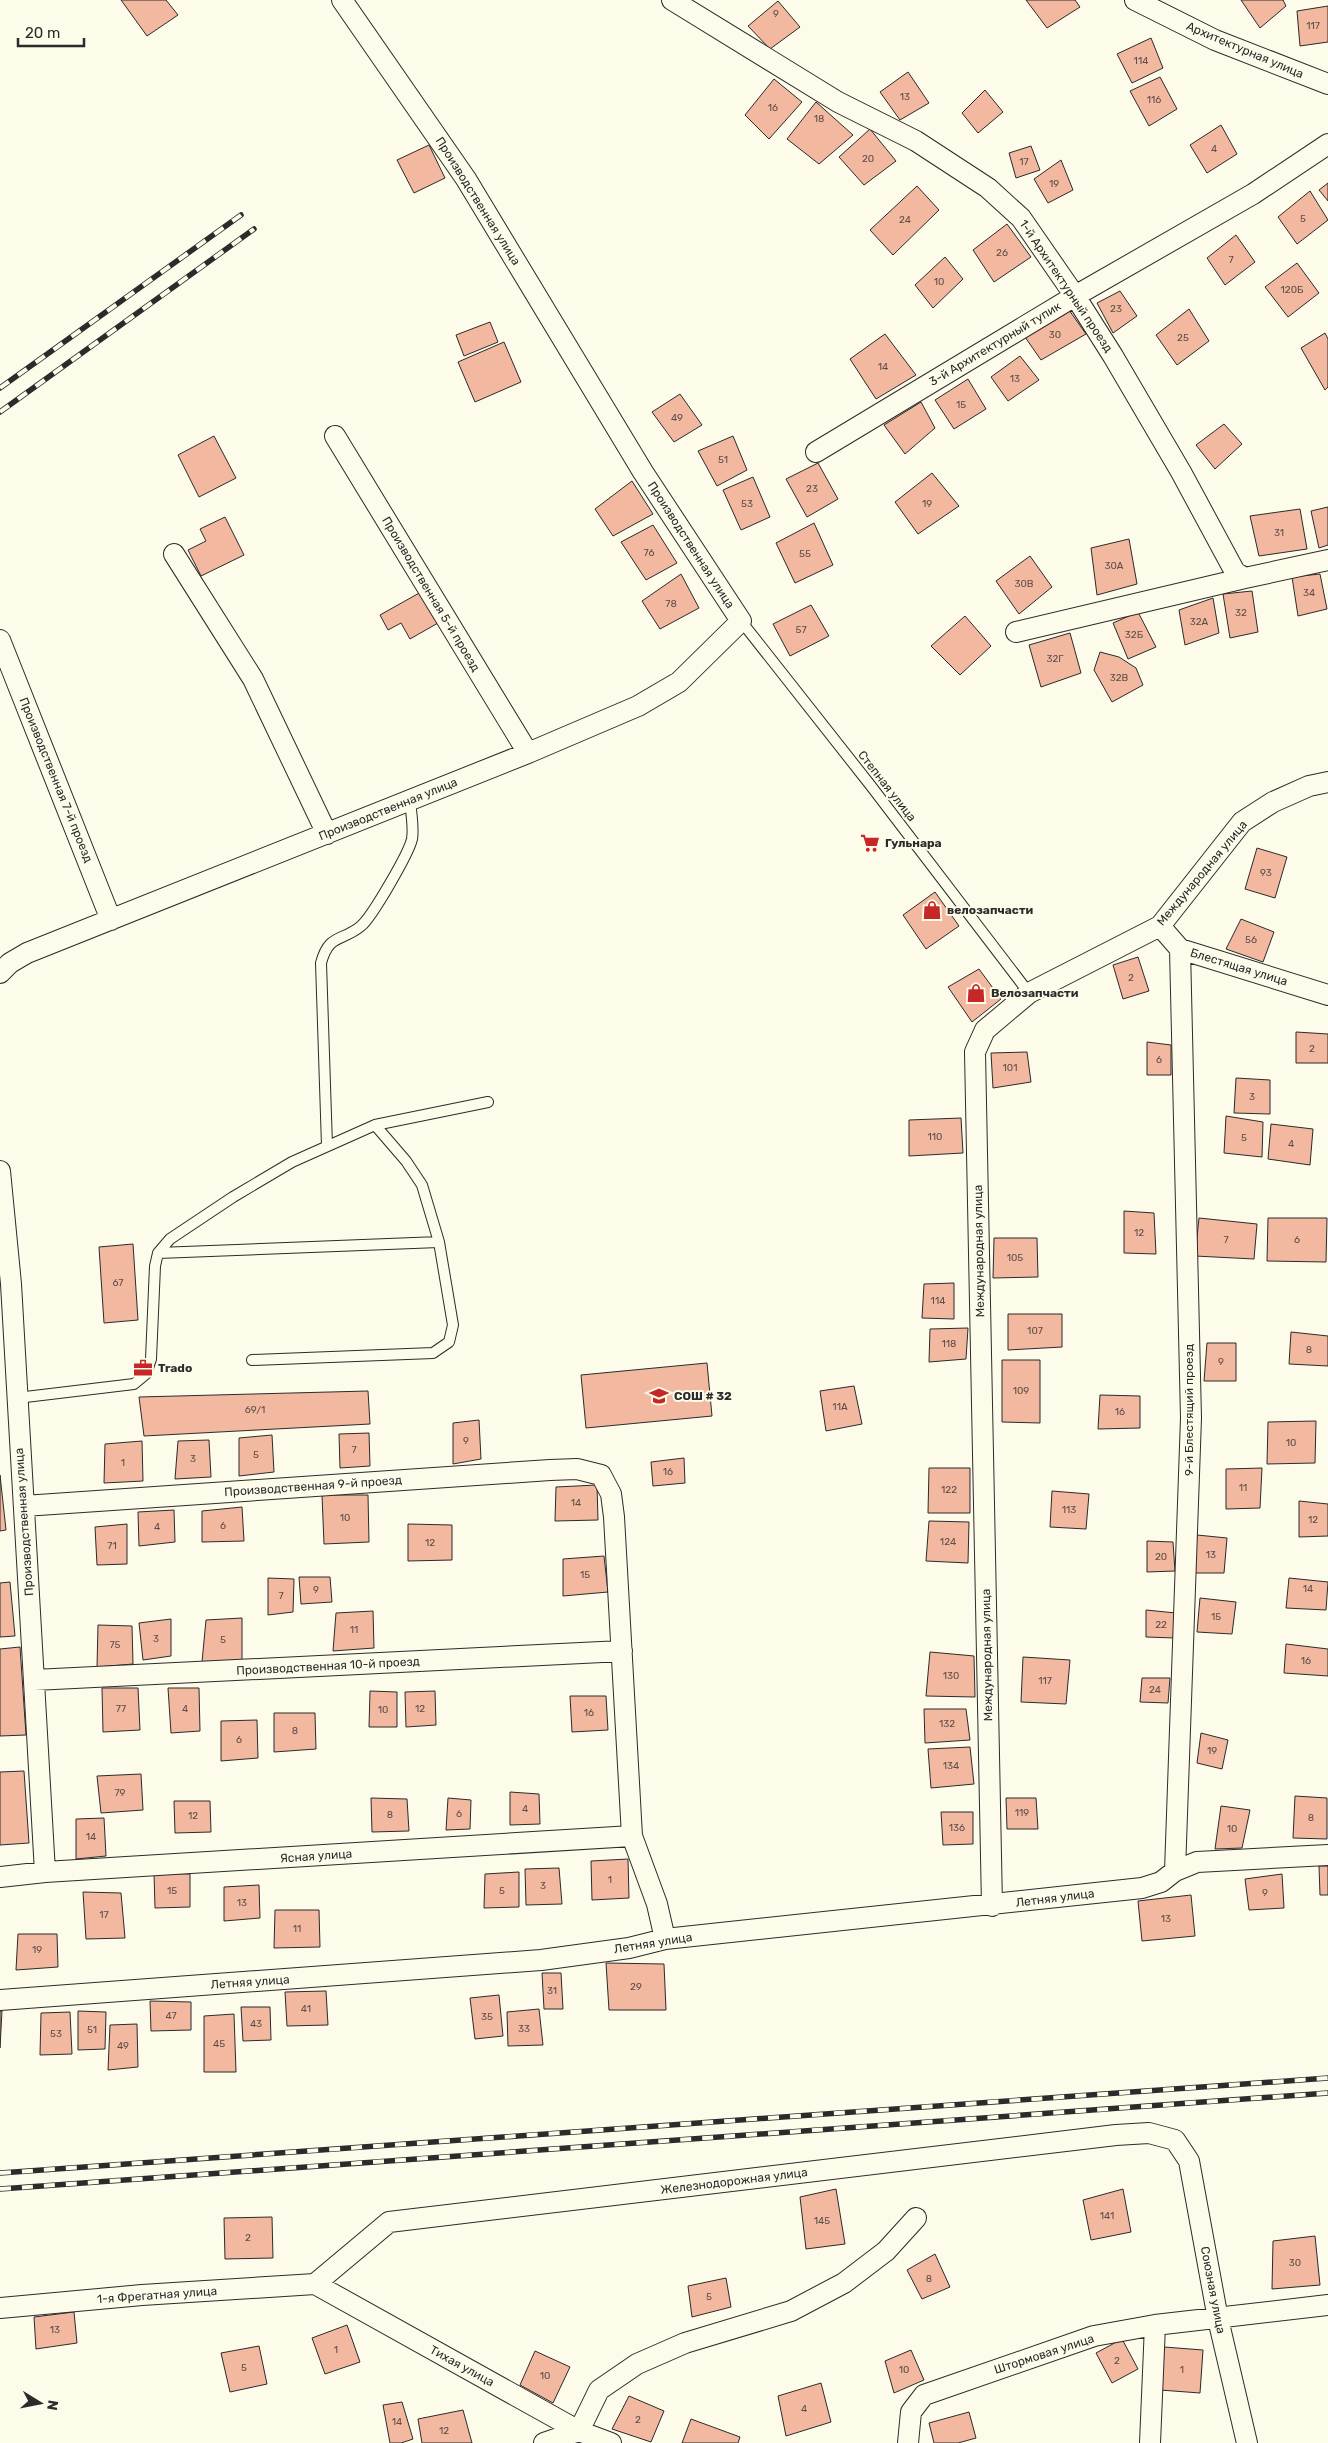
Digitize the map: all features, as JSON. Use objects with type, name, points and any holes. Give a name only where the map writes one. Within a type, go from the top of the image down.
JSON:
[{"type":"street","name":"Производственная улица","points":[[0,973],[10,963],[27,953],[528,753],[638,706],[679,682],[741,621],[643,472],[466,179],[342,0]]},
{"type":"street","name":"1-й Архитектурный проезд","points":[[672,0],[838,102],[916,141],[988,188],[1021,218],[1075,296],[1181,472],[1235,572],[1245,578]]},
{"type":"street","name":"Архитектурная улица","points":[[1135,0],[1215,40],[1328,84]]},
{"type":"street","name":"3-й Архитектурный тупик","points":[[816,452],[1075,296],[1253,194],[1328,144]]},
{"type":"street","name":"Производственная 5-й проезд","points":[[335,436],[528,753]]},
{"type":"street","points":[[174,554],[253,679],[327,834]]},
{"type":"street","points":[[1016,632],[1328,560]]},
{"type":"street","name":"Производственная 7-й проезд","points":[[0,640],[111,920]]},
{"type":"street","name":"Международная улица","points":[[992,1906],[975,1052],[985,1030],[1029,993],[1160,926],[1242,822],[1273,802],[1309,786],[1328,782]]},
{"type":"street","name":"Блестящая улица","points":[[1160,926],[1180,950],[1328,995]]},
{"type":"street","name":"9-й Блестящий проезд","points":[[1176,1870],[1191,1418],[1180,950]]},
{"type":"street","name":"Производственная улица","points":[[0,1171],[5,1284],[17,1398],[24,1506],[45,1872]]},
{"type":"street","name":"Производственная 9-й проезд","points":[[24,1506],[577,1469],[601,1476],[611,1494],[622,1651]]},
{"type":"street","points":[[622,1651],[632,1836],[657,1904],[665,1939]]},
{"type":"street","name":"Производственная 10-й проезд","points":[[34,1680],[622,1651]]},
{"type":"street","name":"Ясная улица","points":[[0,1877],[45,1872],[632,1836]]},
{"type":"street","name":"Летняя улица","points":[[0,2000],[541,1960],[629,1948],[665,1939],[992,1906],[1142,1888],[1161,1882],[1176,1870],[1197,1862],[1328,1855]]},
{"type":"street","name":"Железнодорожная улица","points":[[315,2284],[389,2222],[1116,2135],[1149,2133],[1175,2140]]},
{"type":"street","name":"Союзная улица","points":[[1175,2140],[1190,2161],[1218,2319],[1247,2443]]},
{"type":"street","points":[[544,2443],[579,2431],[599,2390],[637,2364],[685,2343],[791,2311],[844,2283],[886,2251],[916,2218]]},
{"type":"street","name":"1-я Фрегатная улица","points":[[0,2308],[142,2295],[315,2284]]},
{"type":"street","name":"Тихая улица","points":[[315,2284],[579,2431],[611,2443]]},
{"type":"street","name":"Штормовая улица","points":[[908,2443],[911,2412],[924,2395],[1094,2336],[1155,2325],[1328,2305]]},
{"type":"street","points":[[1150,2443],[1155,2325]]},
{"type":"lane","name":"Степная улица","points":[[741,621],[1029,993]]},
{"type":"lane","points":[[327,1146],[321,963],[325,949],[336,939],[360,927],[371,915],[403,857],[412,839],[410,800]]},
{"type":"lane","points":[[17,1398],[134,1384],[146,1374],[151,1359],[158,1253],[170,1239],[233,1197],[292,1162],[376,1125],[488,1102]]},
{"type":"lane","points":[[252,1360],[433,1353],[449,1342],[453,1324],[440,1242],[422,1184],[406,1161],[376,1125]]},
{"type":"lane","points":[[158,1253],[440,1242]]},
{"type":"building","points":[[121,0],[166,0],[178,15],[147,36]]},
{"type":"building","points":[[1026,0],[1075,0],[1080,7],[1047,28]]},
{"type":"building","points":[[1241,0],[1283,0],[1286,6],[1260,28]]},
{"type":"building","points":[[778,1],[800,27],[770,49],[748,26]]},
{"type":"building","points":[[1328,6],[1328,42],[1300,46],[1297,11]]},
{"type":"building","points":[[1151,38],[1163,68],[1132,83],[1117,54]]},
{"type":"building","points":[[908,72],[929,103],[900,120],[880,92]]},
{"type":"building","points":[[1160,77],[1177,109],[1149,126],[1130,91]]},
{"type":"building","points":[[774,79],[802,102],[769,139],[745,115]]},
{"type":"building","points":[[985,90],[1003,112],[978,133],[962,113]]},
{"type":"building","points":[[816,102],[853,135],[819,164],[787,139]]},
{"type":"building","points":[[1221,125],[1237,154],[1207,173],[1190,145]]},
{"type":"building","points":[[870,129],[896,161],[864,185],[839,157]]},
{"type":"building","points":[[429,145],[445,178],[414,193],[397,160]]},
{"type":"building","points":[[1031,146],[1040,170],[1016,178],[1009,153]]},
{"type":"building","points":[[1061,160],[1073,190],[1048,203],[1034,179]]},
{"type":"building","points":[[1328,183],[1328,201],[1319,190]]},
{"type":"building","points":[[917,186],[939,210],[893,255],[870,230]]},
{"type":"building","points":[[1310,191],[1328,220],[1297,244],[1278,217]]},
{"type":"building","points":[[1007,224],[1031,257],[994,282],[973,250]]},
{"type":"building","points":[[1236,235],[1255,262],[1225,285],[1207,258]]},
{"type":"building","points":[[945,257],[963,279],[933,308],[915,285]]},
{"type":"building","points":[[1297,263],[1319,293],[1288,317],[1265,287]]},
{"type":"building","points":[[1120,291],[1137,316],[1113,333],[1097,303]]},
{"type":"building","points":[[1189,309],[1209,341],[1177,365],[1156,335]]},
{"type":"building","points":[[1069,310],[1086,334],[1041,360],[1025,337]]},
{"type":"building","points":[[490,322],[498,342],[464,356],[456,335]]},
{"type":"building","points":[[1325,333],[1328,339],[1328,387],[1325,390],[1301,348]]},
{"type":"building","points":[[885,334],[916,375],[876,399],[850,359]]},
{"type":"building","points":[[504,342],[521,382],[475,402],[458,362]]},
{"type":"building","points":[[1020,356],[1039,380],[1008,401],[991,377]]},
{"type":"building","points":[[968,379],[986,409],[954,429],[935,400]]},
{"type":"building","points":[[680,394],[702,425],[674,442],[652,412]]},
{"type":"building","points":[[921,402],[935,428],[905,454],[884,425]]},
{"type":"building","points":[[1224,424],[1242,444],[1215,469],[1196,445]]},
{"type":"building","points":[[214,436],[236,478],[199,497],[178,455]]},
{"type":"building","points":[[733,436],[747,470],[717,486],[698,451]]},
{"type":"building","points":[[818,463],[838,499],[807,517],[786,479]]},
{"type":"building","points":[[932,473],[959,506],[918,534],[895,502]]},
{"type":"building","points":[[753,477],[770,517],[741,530],[723,490]]},
{"type":"building","points":[[632,481],[653,514],[613,536],[595,509]]},
{"type":"building","points":[[1328,507],[1328,545],[1319,548],[1311,511]]},
{"type":"building","points":[[1300,509],[1307,549],[1259,556],[1250,516]]},
{"type":"building","points":[[225,517],[244,555],[201,576],[188,550],[206,541],[200,529]]},
{"type":"building","points":[[814,523],[833,565],[795,583],[776,543]]},
{"type":"building","points":[[653,525],[677,563],[646,580],[621,542]]},
{"type":"building","points":[[1129,539],[1137,584],[1097,595],[1091,548]]},
{"type":"building","points":[[1030,556],[1052,587],[1019,614],[996,581]]},
{"type":"building","points":[[681,574],[699,608],[660,629],[642,601]]},
{"type":"building","points":[[1320,574],[1327,609],[1298,616],[1292,577]]},
{"type":"building","points":[[1252,591],[1258,632],[1230,638],[1223,594]]},
{"type":"building","points":[[421,592],[438,623],[410,639],[401,623],[388,630],[380,615]]},
{"type":"building","points":[[1213,598],[1219,633],[1185,645],[1179,610]]},
{"type":"building","points":[[811,605],[829,636],[790,656],[773,624]]},
{"type":"building","points":[[1138,612],[1156,647],[1128,659],[1113,623]]},
{"type":"building","points":[[965,616],[991,646],[960,675],[931,646]]},
{"type":"building","points":[[1070,633],[1081,673],[1041,687],[1029,645]]},
{"type":"building","points":[[1100,652],[1119,657],[1136,668],[1143,685],[1112,702],[1094,670]]},
{"type":"building","points":[[1257,848],[1287,857],[1275,898],[1245,889]]},
{"type":"building","points":[[935,892],[959,926],[926,949],[903,915]]},
{"type":"building","points":[[1241,919],[1274,932],[1263,962],[1226,949]]},
{"type":"building","points":[[1138,957],[1149,991],[1123,999],[1113,965]]},
{"type":"building","points":[[979,969],[1001,999],[972,1022],[948,987]]},
{"type":"building","points":[[1296,1032],[1328,1034],[1328,1063],[1296,1063]]},
{"type":"building","points":[[1147,1042],[1171,1045],[1171,1075],[1147,1075]]},
{"type":"building","points":[[1027,1052],[1031,1082],[993,1088],[991,1053]]},
{"type":"building","points":[[1236,1078],[1270,1080],[1270,1114],[1234,1113]]},
{"type":"building","points":[[1226,1116],[1263,1122],[1262,1157],[1224,1153]]},
{"type":"building","points":[[961,1118],[963,1153],[909,1156],[909,1120]]},
{"type":"building","points":[[1271,1124],[1313,1129],[1310,1165],[1268,1159]]},
{"type":"building","points":[[1124,1211],[1154,1213],[1156,1254],[1124,1253]]},
{"type":"building","points":[[1199,1218],[1257,1224],[1254,1259],[1195,1256]]},
{"type":"building","points":[[1268,1218],[1327,1218],[1326,1262],[1267,1261]]},
{"type":"building","points":[[994,1238],[1037,1238],[1038,1277],[993,1278]]},
{"type":"building","points":[[133,1244],[138,1320],[104,1323],[99,1247]]},
{"type":"building","points":[[954,1283],[954,1319],[922,1318],[924,1284]]},
{"type":"building","points":[[1008,1314],[1062,1314],[1062,1347],[1008,1350]]},
{"type":"building","points":[[968,1328],[966,1359],[929,1362],[930,1329]]},
{"type":"building","points":[[1291,1332],[1328,1336],[1328,1366],[1289,1364]]},
{"type":"building","points":[[1207,1343],[1236,1343],[1236,1381],[1204,1381]]},
{"type":"building","points":[[1002,1360],[1040,1360],[1040,1423],[1002,1422]]},
{"type":"building","points":[[707,1363],[712,1416],[586,1428],[581,1375]]},
{"type":"building","points":[[854,1386],[862,1424],[826,1431],[820,1391]]},
{"type":"building","points":[[368,1391],[370,1424],[144,1436],[139,1397]]},
{"type":"building","points":[[1100,1395],[1140,1396],[1140,1428],[1098,1429]]},
{"type":"building","points":[[479,1420],[481,1459],[453,1464],[453,1423]]},
{"type":"building","points":[[1316,1421],[1315,1463],[1267,1464],[1268,1422]]},
{"type":"building","points":[[369,1433],[370,1466],[340,1468],[339,1434]]},
{"type":"building","points":[[272,1435],[274,1472],[239,1476],[239,1438]]},
{"type":"building","points":[[209,1440],[211,1477],[175,1479],[178,1441]]},
{"type":"building","points":[[142,1441],[143,1481],[104,1483],[105,1444]]},
{"type":"building","points":[[684,1458],[685,1483],[653,1486],[651,1462]]},
{"type":"building","points":[[929,1468],[970,1468],[970,1513],[928,1513]]},
{"type":"building","points":[[1262,1468],[1260,1508],[1226,1509],[1226,1469]]},
{"type":"building","points":[[0,1475],[6,1530],[0,1531]]},
{"type":"building","points":[[597,1485],[598,1520],[555,1521],[556,1487]]},
{"type":"building","points":[[1052,1491],[1089,1494],[1086,1529],[1050,1527]]},
{"type":"building","points":[[322,1495],[368,1495],[369,1542],[324,1544]]},
{"type":"building","points":[[1299,1501],[1328,1504],[1328,1536],[1299,1537]]},
{"type":"building","points":[[242,1507],[244,1541],[202,1542],[202,1511]]},
{"type":"building","points":[[174,1510],[175,1542],[139,1546],[138,1512]]},
{"type":"building","points":[[929,1521],[969,1522],[968,1563],[926,1561]]},
{"type":"building","points":[[127,1524],[127,1564],[97,1565],[95,1527]]},
{"type":"building","points":[[408,1524],[452,1525],[452,1560],[408,1561]]},
{"type":"building","points":[[1197,1535],[1227,1538],[1224,1573],[1194,1573]]},
{"type":"building","points":[[1147,1541],[1173,1542],[1175,1571],[1147,1572]]},
{"type":"building","points":[[604,1556],[608,1592],[563,1596],[563,1559]]},
{"type":"building","points":[[299,1577],[330,1577],[332,1602],[301,1604]]},
{"type":"building","points":[[268,1578],[294,1579],[293,1612],[268,1615]]},
{"type":"building","points":[[1289,1578],[1328,1582],[1326,1610],[1286,1608]]},
{"type":"building","points":[[10,1582],[15,1636],[0,1637],[0,1583]]},
{"type":"building","points":[[1200,1598],[1236,1602],[1232,1634],[1197,1632]]},
{"type":"building","points":[[1146,1610],[1176,1613],[1175,1638],[1146,1637]]},
{"type":"building","points":[[373,1611],[374,1648],[333,1651],[336,1613]]},
{"type":"building","points":[[242,1618],[242,1661],[202,1662],[206,1620]]},
{"type":"building","points":[[171,1619],[171,1656],[143,1660],[139,1623]]},
{"type":"building","points":[[98,1625],[132,1626],[133,1664],[97,1667]]},
{"type":"building","points":[[1286,1644],[1328,1649],[1328,1676],[1284,1673]]},
{"type":"building","points":[[20,1647],[26,1735],[0,1736],[0,1649]]},
{"type":"building","points":[[930,1652],[974,1656],[975,1697],[926,1696]]},
{"type":"building","points":[[1023,1657],[1070,1660],[1066,1704],[1021,1702]]},
{"type":"building","points":[[1142,1678],[1170,1678],[1168,1703],[1140,1702]]},
{"type":"building","points":[[102,1688],[138,1688],[140,1730],[103,1732]]},
{"type":"building","points":[[168,1688],[199,1688],[200,1731],[171,1733]]},
{"type":"building","points":[[370,1691],[397,1692],[397,1727],[369,1727]]},
{"type":"building","points":[[435,1691],[436,1725],[406,1727],[405,1692]]},
{"type":"building","points":[[570,1696],[606,1696],[608,1730],[572,1732]]},
{"type":"building","points":[[924,1709],[966,1709],[970,1740],[925,1743]]},
{"type":"building","points":[[274,1713],[315,1713],[316,1749],[274,1752]]},
{"type":"building","points":[[257,1720],[258,1758],[221,1761],[221,1721]]},
{"type":"building","points":[[1201,1733],[1228,1740],[1222,1769],[1197,1763]]},
{"type":"building","points":[[970,1747],[974,1784],[931,1788],[928,1749]]},
{"type":"building","points":[[24,1771],[29,1843],[0,1845],[0,1772]]},
{"type":"building","points":[[141,1774],[143,1810],[101,1813],[97,1776]]},
{"type":"building","points":[[510,1792],[539,1794],[540,1824],[510,1825]]},
{"type":"building","points":[[1295,1796],[1327,1798],[1327,1839],[1293,1838]]},
{"type":"building","points":[[371,1798],[407,1799],[409,1831],[372,1832]]},
{"type":"building","points":[[448,1798],[471,1800],[470,1829],[446,1830]]},
{"type":"building","points":[[1006,1798],[1036,1798],[1038,1829],[1007,1829]]},
{"type":"building","points":[[174,1801],[210,1801],[211,1832],[175,1833]]},
{"type":"building","points":[[1221,1806],[1250,1810],[1242,1848],[1215,1849]]},
{"type":"building","points":[[941,1812],[973,1812],[973,1844],[943,1845]]},
{"type":"building","points":[[104,1818],[106,1856],[76,1859],[76,1819]]},
{"type":"building","points":[[628,1859],[629,1898],[592,1900],[591,1861]]},
{"type":"building","points":[[1319,1866],[1328,1866],[1328,1895],[1320,1895]]},
{"type":"building","points":[[559,1868],[562,1904],[526,1905],[525,1869]]},
{"type":"building","points":[[519,1872],[519,1907],[484,1908],[485,1874]]},
{"type":"building","points":[[154,1873],[190,1874],[190,1907],[155,1908]]},
{"type":"building","points":[[1282,1874],[1284,1908],[1249,1910],[1245,1879]]},
{"type":"building","points":[[259,1885],[260,1918],[224,1921],[224,1887]]},
{"type":"building","points":[[83,1892],[121,1893],[125,1938],[86,1939]]},
{"type":"building","points":[[1191,1895],[1195,1936],[1142,1941],[1138,1901]]},
{"type":"building","points":[[275,1910],[319,1910],[320,1947],[274,1948]]},
{"type":"building","points":[[18,1934],[57,1934],[58,1967],[16,1970]]},
{"type":"building","points":[[606,1963],[664,1964],[666,2010],[609,2010]]},
{"type":"building","points":[[542,1973],[561,1973],[563,2009],[544,2009]]},
{"type":"building","points":[[326,1991],[328,2025],[287,2026],[285,1992]]},
{"type":"building","points":[[499,1995],[503,2036],[475,2039],[470,1998]]},
{"type":"building","points":[[150,2001],[191,2002],[191,2030],[151,2031]]},
{"type":"building","points":[[241,2007],[270,2007],[271,2040],[243,2041]]},
{"type":"building","points":[[539,2009],[543,2045],[508,2046],[507,2012]]},
{"type":"building","points":[[0,2011],[2,2011],[0,2048]]},
{"type":"building","points":[[78,2011],[106,2012],[105,2049],[78,2050]]},
{"type":"building","points":[[70,2012],[72,2054],[40,2055],[41,2013]]},
{"type":"building","points":[[234,2014],[236,2072],[204,2072],[204,2016]]},
{"type":"building","points":[[137,2024],[138,2067],[108,2070],[110,2025]]},
{"type":"building","points":[[836,2189],[845,2244],[806,2249],[800,2197]]},
{"type":"building","points":[[1123,2189],[1131,2232],[1091,2240],[1083,2200]]},
{"type":"building","points":[[272,2217],[273,2258],[225,2259],[224,2218]]},
{"type":"building","points":[[1315,2236],[1320,2285],[1272,2289],[1273,2241]]},
{"type":"building","points":[[935,2254],[950,2287],[922,2299],[907,2270]]},
{"type":"building","points":[[726,2278],[731,2307],[692,2317],[688,2286]]},
{"type":"building","points":[[74,2312],[77,2343],[36,2349],[34,2317]]},
{"type":"building","points":[[347,2325],[360,2362],[325,2374],[312,2338]]},
{"type":"building","points":[[1122,2339],[1138,2369],[1112,2383],[1096,2353]]},
{"type":"building","points":[[259,2346],[267,2384],[230,2392],[221,2353]]},
{"type":"building","points":[[1164,2347],[1203,2350],[1200,2393],[1160,2390]]},
{"type":"building","points":[[911,2350],[924,2380],[894,2393],[885,2361]]},
{"type":"building","points":[[535,2351],[570,2367],[553,2403],[520,2385]]},
{"type":"building","points":[[821,2383],[831,2422],[786,2436],[778,2396]]},
{"type":"building","points":[[629,2396],[664,2411],[651,2442],[612,2429]]},
{"type":"building","points":[[402,2402],[413,2439],[401,2443],[390,2443],[383,2405]]},
{"type":"building","points":[[463,2410],[472,2443],[422,2443],[418,2419]]},
{"type":"building","points":[[969,2412],[976,2438],[958,2443],[934,2443],[929,2423]]},
{"type":"building","points":[[691,2419],[740,2437],[738,2443],[682,2443]]},
{"type":"railway","points":[[0,388],[241,215]]},
{"type":"railway","points":[[0,412],[254,229]]},
{"type":"railway","points":[[0,2173],[1328,2078]]},
{"type":"railway","points":[[0,2189],[1328,2093]]},
{"type":"place","name":"Гульнара","points":[[870,843]]},
{"type":"place","name":"велозапчасти","points":[[932,910]]},
{"type":"place","name":"Велозапчасти","points":[[976,993]]},
{"type":"place","name":"Trado","points":[[143,1368]]},
{"type":"place","name":"СОШ # 32","points":[[659,1396]]}]
